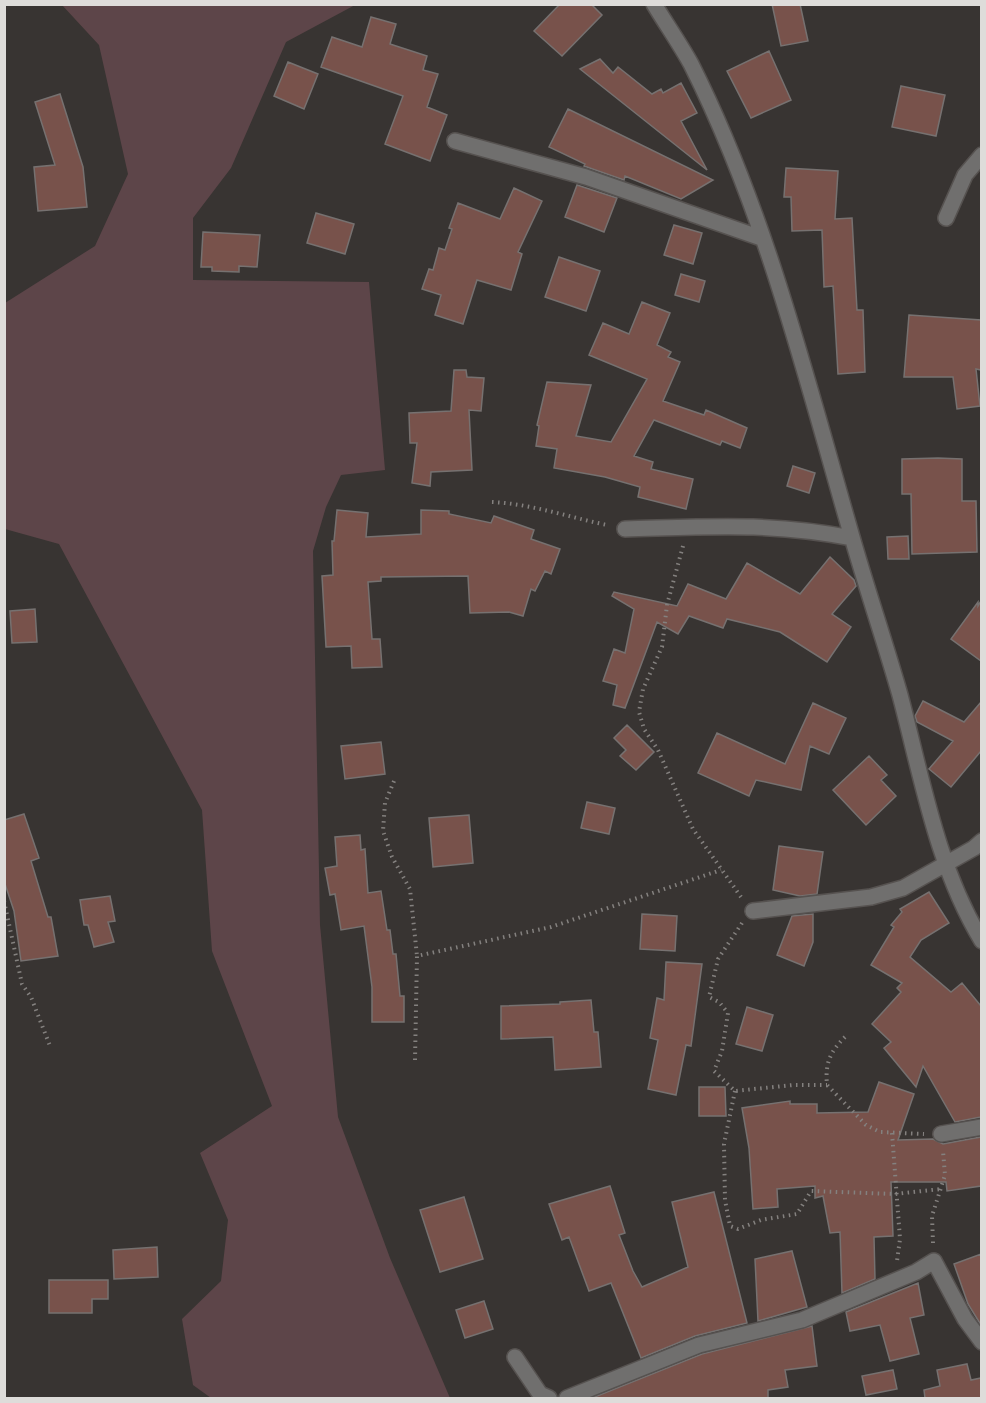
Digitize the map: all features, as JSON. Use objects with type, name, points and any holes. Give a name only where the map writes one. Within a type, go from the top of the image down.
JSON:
[{"type":"street","points":[[654,4],[689,62],[710,106],[761,238],[809,383],[852,538],[900,696],[921,784],[968,918],[981,941]]},
{"type":"street","points":[[454,141],[586,177],[761,238]]},
{"type":"street","points":[[946,219],[965,175],[981,155]]},
{"type":"street","points":[[625,529],[689,525],[749,525],[819,532],[852,538]]},
{"type":"street","points":[[753,911],[871,897],[903,888],[981,841]]},
{"type":"street","points":[[941,1134],[981,1127]]},
{"type":"street","points":[[567,1398],[699,1345],[802,1320],[934,1261],[965,1319],[981,1342]]},
{"type":"street","points":[[515,1357],[540,1394],[549,1398]]},
{"type":"path","points":[[492,502],[522,503],[574,519],[625,529]]},
{"type":"path","points":[[689,525],[667,605],[662,647],[644,689],[639,712],[644,729],[658,750],[693,829],[753,911],[736,929],[718,958],[709,997],[719,1002],[728,1013],[722,1051],[714,1071],[735,1091],[793,1085],[827,1085]]},
{"type":"path","points":[[394,780],[386,803],[383,831],[392,856],[410,889],[417,956],[416,1060]]},
{"type":"path","points":[[417,956],[551,927],[721,870]]},
{"type":"path","points":[[4,901],[22,984],[31,998],[50,1046]]},
{"type":"path","points":[[845,1037],[831,1052],[826,1069],[827,1085],[866,1125],[880,1132],[941,1134],[945,1175],[932,1216],[934,1261]]},
{"type":"path","points":[[735,1091],[724,1144],[725,1200],[730,1226],[738,1229],[761,1220],[797,1214],[811,1191],[895,1194],[941,1189]]},
{"type":"path","points":[[892,1133],[900,1239],[895,1279]]},
{"type":"shaded area","points":[[62,5],[355,5],[286,42],[231,168],[193,218],[193,280],[369,282],[385,470],[341,475],[326,507],[313,551],[320,925],[338,1117],[390,1258],[450,1398],[211,1398],[193,1385],[182,1319],[221,1281],[228,1220],[200,1153],[272,1106],[212,951],[202,810],[59,544],[5,529],[5,303],[95,246],[128,174],[99,45]]},
{"type":"building","points":[[560,4],[591,4],[602,15],[562,56],[534,31]]},
{"type":"building","points":[[772,4],[800,4],[808,41],[781,46]]},
{"type":"building","points":[[371,17],[396,24],[390,44],[427,56],[423,70],[438,74],[427,107],[447,115],[430,161],[385,144],[403,96],[321,67],[332,37],[362,47]]},
{"type":"building","points":[[769,51],[791,100],[751,118],[727,71]]},
{"type":"building","points":[[600,59],[613,73],[618,67],[652,94],[661,89],[663,93],[681,83],[697,113],[681,121],[707,170],[580,69]]},
{"type":"building","points":[[288,62],[318,74],[304,109],[274,96]]},
{"type":"building","points":[[901,86],[945,95],[936,136],[892,127]]},
{"type":"building","points":[[60,94],[83,167],[87,207],[38,211],[34,167],[55,165],[35,102]]},
{"type":"building","points":[[568,109],[713,180],[681,199],[625,176],[624,180],[584,166],[585,164],[549,147]]},
{"type":"building","points":[[786,168],[838,171],[835,219],[852,218],[857,310],[863,310],[865,372],[838,374],[833,286],[824,287],[822,230],[792,231],[791,197],[784,197]]},
{"type":"building","points":[[577,185],[617,198],[604,232],[565,217]]},
{"type":"building","points":[[514,188],[542,201],[518,252],[522,254],[511,290],[477,280],[463,324],[435,315],[441,295],[422,289],[429,269],[433,270],[439,248],[445,250],[452,229],[449,228],[458,203],[500,219]]},
{"type":"building","points":[[316,213],[354,224],[345,254],[307,243]]},
{"type":"building","points":[[674,225],[702,233],[693,264],[664,255]]},
{"type":"building","points":[[203,232],[260,235],[257,267],[239,266],[239,272],[212,271],[212,267],[201,267]]},
{"type":"building","points":[[559,257],[600,271],[586,311],[545,297]]},
{"type":"building","points":[[681,274],[705,281],[699,302],[675,295]]},
{"type":"building","points":[[642,302],[670,313],[657,345],[671,352],[668,357],[680,362],[663,401],[704,415],[706,410],[747,428],[740,448],[722,441],[720,445],[654,420],[634,456],[653,462],[651,469],[693,479],[686,509],[638,497],[640,487],[605,477],[554,468],[557,449],[536,446],[539,426],[537,425],[547,382],[591,385],[576,436],[611,442],[647,379],[589,355],[603,323],[629,334]]},
{"type":"building","points":[[909,315],[981,320],[981,370],[976,369],[980,406],[957,409],[953,377],[904,377]]},
{"type":"building","points":[[454,370],[466,370],[467,377],[484,378],[481,411],[469,410],[472,470],[431,472],[430,486],[412,483],[417,443],[410,443],[409,413],[451,411]]},
{"type":"building","points":[[902,459],[962,459],[962,501],[976,501],[977,552],[912,554],[911,494],[902,494]]},
{"type":"building","points":[[793,466],[815,473],[809,493],[787,486]]},
{"type":"building","points":[[337,510],[368,513],[366,537],[421,534],[421,510],[449,511],[449,514],[491,523],[494,516],[534,530],[531,539],[560,549],[551,574],[545,571],[535,591],[531,589],[523,616],[509,612],[470,613],[468,576],[381,577],[381,581],[368,582],[372,639],[380,639],[382,667],[352,668],[351,646],[326,647],[322,576],[333,575],[332,541],[334,541]]},
{"type":"building","points":[[908,536],[909,559],[888,559],[887,537]]},
{"type":"building","points":[[830,557],[854,580],[856,586],[832,614],[851,627],[827,662],[780,632],[727,619],[723,628],[689,616],[678,634],[657,622],[625,708],[613,705],[617,685],[603,681],[614,649],[625,653],[634,609],[612,596],[614,592],[677,606],[688,584],[726,599],[747,563],[800,594]]},
{"type":"building","points":[[981,601],[981,661],[951,639]]},
{"type":"building","points":[[35,609],[37,642],[12,643],[10,611]]},
{"type":"building","points":[[923,701],[964,722],[981,702],[981,751],[951,787],[929,769],[953,741],[917,722],[915,716]]},
{"type":"building","points":[[813,703],[846,718],[829,754],[810,746],[801,790],[756,780],[749,796],[698,773],[717,733],[785,764]]},
{"type":"building","points":[[627,725],[654,752],[636,770],[620,756],[626,750],[614,738]]},
{"type":"building","points":[[381,742],[385,774],[345,779],[341,746]]},
{"type":"building","points":[[869,756],[887,775],[881,780],[896,796],[866,825],[833,790]]},
{"type":"building","points":[[587,802],[615,808],[609,834],[581,828]]},
{"type":"building","points":[[24,814],[39,858],[31,861],[48,917],[51,917],[58,956],[21,961],[14,911],[4,881],[4,820]]},
{"type":"building","points":[[469,815],[473,863],[433,867],[429,818]]},
{"type":"building","points":[[360,835],[361,850],[365,849],[368,893],[381,891],[387,930],[390,930],[393,954],[396,954],[400,996],[404,996],[404,1022],[372,1022],[372,987],[364,926],[341,930],[335,894],[330,895],[325,868],[337,866],[335,837]]},
{"type":"building","points":[[779,846],[823,852],[817,894],[800,896],[773,890]]},
{"type":"building","points":[[929,892],[949,923],[921,940],[910,957],[951,992],[962,983],[981,1006],[981,1117],[955,1122],[923,1066],[916,1087],[884,1048],[891,1042],[872,1024],[901,992],[897,988],[902,983],[871,965],[894,927],[891,925],[902,912],[900,909]]},
{"type":"building","points":[[110,896],[115,921],[108,922],[114,942],[94,947],[88,925],[84,925],[80,900]]},
{"type":"building","points":[[642,914],[677,916],[675,951],[640,949]]},
{"type":"building","points":[[813,914],[813,942],[804,966],[777,955],[792,916]]},
{"type":"building","points":[[666,962],[702,964],[691,1046],[686,1045],[676,1095],[648,1089],[658,1040],[650,1038],[657,998],[664,1000]]},
{"type":"building","points":[[591,1000],[594,1032],[598,1032],[601,1067],[555,1070],[553,1037],[501,1039],[501,1006],[560,1004],[560,1002]]},
{"type":"building","points":[[747,1007],[773,1015],[762,1051],[736,1044]]},
{"type":"building","points":[[879,1082],[914,1094],[898,1140],[933,1139],[943,1144],[981,1137],[981,1186],[947,1191],[946,1182],[891,1182],[893,1236],[874,1237],[875,1279],[842,1293],[840,1232],[830,1233],[823,1196],[815,1198],[815,1186],[777,1189],[778,1207],[753,1209],[749,1148],[742,1108],[790,1101],[790,1104],[817,1104],[817,1113],[868,1112]]},
{"type":"building","points":[[699,1087],[725,1087],[726,1116],[699,1116]]},
{"type":"building","points":[[610,1186],[625,1233],[619,1235],[642,1287],[688,1267],[672,1202],[714,1192],[747,1323],[695,1336],[641,1358],[611,1283],[589,1291],[569,1237],[562,1240],[549,1204]]},
{"type":"building","points":[[464,1197],[483,1259],[440,1272],[420,1210]]},
{"type":"building","points":[[157,1247],[158,1277],[114,1279],[113,1250]]},
{"type":"building","points":[[792,1251],[807,1307],[758,1321],[755,1259]]},
{"type":"building","points":[[981,1254],[981,1325],[968,1304],[954,1264]]},
{"type":"building","points":[[49,1280],[108,1280],[108,1299],[92,1299],[92,1313],[49,1313]]},
{"type":"building","points":[[918,1283],[924,1315],[910,1318],[919,1354],[890,1361],[880,1325],[850,1331],[846,1312]]},
{"type":"building","points":[[484,1301],[493,1329],[465,1338],[456,1310]]},
{"type":"building","points":[[812,1326],[817,1366],[785,1370],[788,1387],[768,1390],[768,1398],[592,1398],[702,1354]]},
{"type":"building","points":[[967,1364],[971,1380],[981,1378],[981,1398],[925,1398],[924,1390],[940,1386],[937,1370]]},
{"type":"building","points":[[893,1370],[897,1389],[866,1395],[862,1376]]}]
